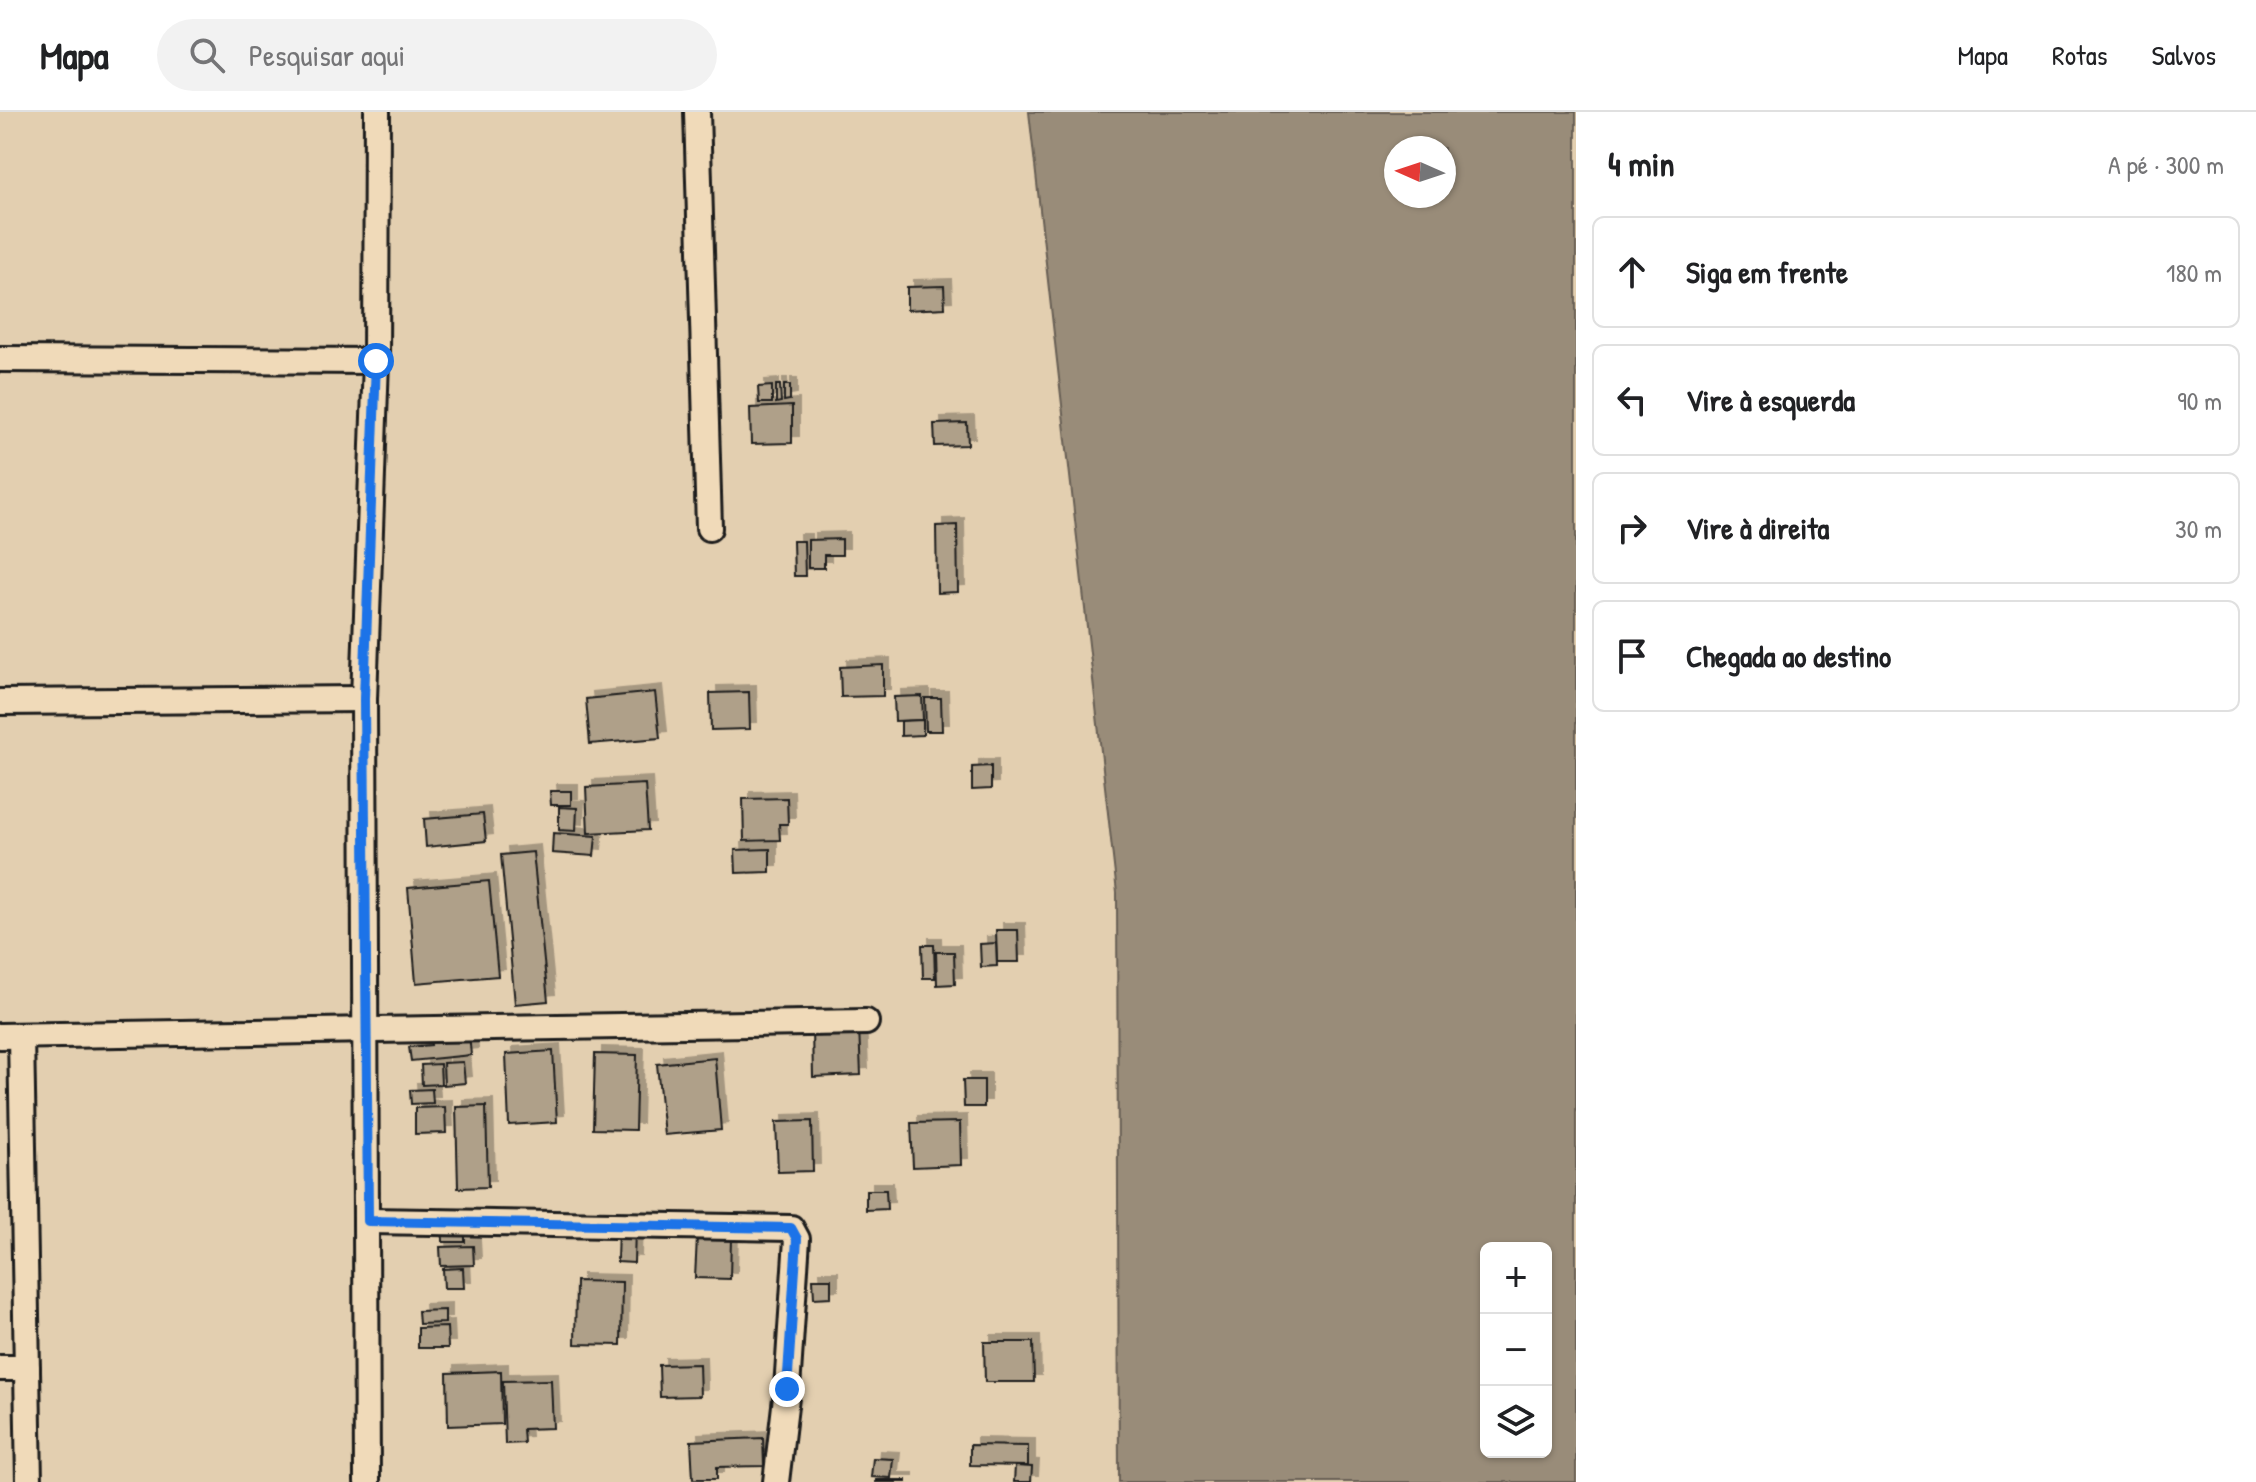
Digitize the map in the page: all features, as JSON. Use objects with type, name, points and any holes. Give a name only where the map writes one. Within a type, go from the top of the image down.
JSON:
[{"type":"street","points":[[367,1482],[364,699],[376,361],[377,112]]},
{"type":"street","points":[[697,112],[709,528]]},
{"type":"street","points":[[0,359],[376,361]]},
{"type":"street","points":[[0,702],[364,699]]},
{"type":"street","points":[[29,1482],[27,1368],[10,1036],[866,1022]]},
{"type":"street","points":[[368,1221],[791,1228],[797,1239],[787,1389],[776,1482]]},
{"type":"street","points":[[0,1368],[27,1368]]},
{"type":"shaded area","points":[[1029,112],[1576,112],[1576,1482],[1119,1482],[1117,893]]},
{"type":"building","points":[[944,286],[945,308],[907,310],[907,287]]},
{"type":"building","points":[[776,385],[780,385],[781,402],[776,403]]},
{"type":"building","points":[[784,385],[790,385],[790,400],[784,401]]},
{"type":"building","points":[[772,386],[772,403],[759,403],[758,387]]},
{"type":"building","points":[[792,406],[792,443],[751,444],[750,408]]},
{"type":"building","points":[[967,423],[968,445],[935,446],[934,424]]},
{"type":"building","points":[[957,525],[958,592],[937,593],[936,526]]},
{"type":"building","points":[[842,539],[842,555],[824,555],[824,568],[808,568],[808,540]]},
{"type":"building","points":[[793,541],[804,541],[805,576],[794,576]]},
{"type":"building","points":[[883,665],[883,696],[841,697],[840,667]]},
{"type":"building","points":[[655,692],[660,738],[590,744],[586,699]]},
{"type":"building","points":[[749,692],[750,729],[711,730],[710,693]]},
{"type":"building","points":[[922,696],[923,720],[895,721],[894,697]]},
{"type":"building","points":[[925,698],[941,698],[942,731],[926,731]]},
{"type":"building","points":[[923,720],[923,735],[901,736],[901,721]]},
{"type":"building","points":[[991,766],[991,789],[972,790],[972,767]]},
{"type":"building","points":[[645,784],[648,830],[588,833],[586,787]]},
{"type":"building","points":[[550,791],[571,791],[571,805],[551,805]]},
{"type":"building","points":[[787,798],[788,824],[779,824],[780,840],[744,841],[743,799]]},
{"type":"building","points":[[559,807],[577,808],[576,831],[559,830]]},
{"type":"building","points":[[483,814],[486,841],[426,847],[424,819]]},
{"type":"building","points":[[553,833],[596,836],[594,856],[552,853]]},
{"type":"building","points":[[770,849],[770,872],[736,873],[735,850]]},
{"type":"building","points":[[533,852],[548,1001],[515,1004],[501,855]]},
{"type":"building","points":[[489,881],[498,976],[416,983],[408,888]]},
{"type":"building","points":[[996,930],[1018,930],[1019,962],[997,962]]},
{"type":"building","points":[[996,943],[997,966],[981,967],[980,944]]},
{"type":"building","points":[[922,945],[934,945],[935,978],[923,978]]},
{"type":"building","points":[[936,952],[954,952],[955,984],[937,985]]},
{"type":"building","points":[[859,1027],[861,1075],[813,1077],[812,1028]]},
{"type":"building","points":[[469,1034],[471,1055],[411,1061],[409,1047],[431,1045],[430,1038]]},
{"type":"building","points":[[553,1051],[557,1122],[509,1125],[506,1054]]},
{"type":"building","points":[[595,1054],[637,1055],[635,1130],[593,1129]]},
{"type":"building","points":[[715,1058],[721,1130],[664,1135],[657,1064]]},
{"type":"building","points":[[463,1062],[465,1083],[444,1085],[443,1063]]},
{"type":"building","points":[[440,1064],[441,1084],[422,1085],[421,1065]]},
{"type":"building","points":[[963,1080],[984,1080],[984,1107],[964,1107]]},
{"type":"building","points":[[432,1089],[433,1103],[411,1104],[410,1090]]},
{"type":"building","points":[[486,1106],[488,1187],[458,1188],[456,1107]]},
{"type":"building","points":[[445,1107],[446,1133],[415,1134],[415,1108]]},
{"type":"building","points":[[812,1121],[813,1171],[778,1172],[776,1122]]},
{"type":"building","points":[[960,1122],[961,1165],[913,1167],[911,1123]]},
{"type":"building","points":[[866,1190],[886,1190],[887,1209],[866,1210]]},
{"type":"building","points":[[465,1222],[465,1242],[443,1242],[442,1223]]},
{"type":"building","points":[[618,1227],[635,1228],[634,1263],[617,1262]]},
{"type":"building","points":[[697,1237],[731,1238],[730,1279],[695,1278]]},
{"type":"building","points":[[473,1246],[474,1265],[441,1266],[440,1247]]},
{"type":"building","points":[[463,1268],[464,1288],[444,1288],[443,1269]]},
{"type":"building","points":[[813,1279],[831,1279],[831,1297],[814,1298]]},
{"type":"building","points":[[576,1281],[622,1282],[621,1345],[575,1344]]},
{"type":"building","points":[[445,1310],[445,1323],[419,1324],[418,1311]]},
{"type":"building","points":[[447,1327],[448,1348],[418,1348],[418,1328]]},
{"type":"building","points":[[984,1342],[1033,1342],[1034,1382],[985,1382]]},
{"type":"building","points":[[699,1364],[700,1396],[660,1397],[659,1365]]},
{"type":"building","points":[[501,1371],[502,1424],[448,1426],[447,1373]]},
{"type":"building","points":[[551,1380],[553,1428],[523,1429],[524,1443],[505,1444],[503,1381]]},
{"type":"building","points":[[763,1438],[764,1466],[717,1467],[717,1479],[693,1479],[691,1441]]},
{"type":"building","points":[[970,1445],[1028,1446],[1028,1466],[970,1465]]},
{"type":"building","points":[[873,1458],[893,1459],[891,1478],[871,1477]]},
{"type":"building","points":[[1015,1466],[1032,1467],[1031,1482],[1014,1482]]},
{"type":"building","points":[[906,1480],[906,1482],[876,1482]]},
{"type":"route","points":[[376,361],[364,699],[368,1221],[791,1228],[796,1232],[797,1239],[787,1389]]}]
